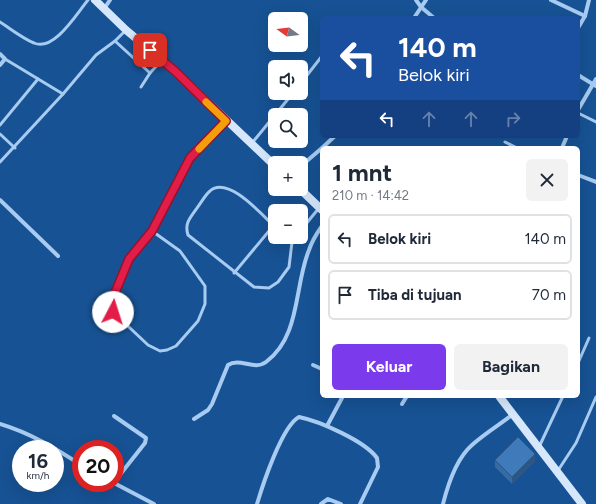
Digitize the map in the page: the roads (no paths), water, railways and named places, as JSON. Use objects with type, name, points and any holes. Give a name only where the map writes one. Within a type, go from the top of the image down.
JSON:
[{"type":"main road","points":[[95,0],[126,30],[162,60],[268,160]]},
{"type":"main road","points":[[307,196],[320,208]]},
{"type":"main road","points":[[501,398],[512,415],[582,504]]},
{"type":"street","points":[[104,9],[110,0]]},
{"type":"street","points":[[416,0],[421,7],[432,16]]},
{"type":"street","points":[[415,16],[426,0]]},
{"type":"street","points":[[551,0],[585,16]]},
{"type":"street","points":[[580,25],[585,16],[589,0]]},
{"type":"street","points":[[0,54],[5,59],[0,65]]},
{"type":"street","points":[[580,76],[594,85]]},
{"type":"street","points":[[580,107],[594,85],[596,79]]},
{"type":"street","points":[[324,146],[333,138]]},
{"type":"street","points":[[308,160],[320,150]]},
{"type":"street","points":[[580,176],[596,182]]},
{"type":"street","points":[[0,200],[58,256]]},
{"type":"street","points":[[194,420],[208,410],[212,404],[228,365],[236,362],[258,366],[266,362],[278,349],[293,321],[308,251],[320,230]]},
{"type":"street","points":[[313,365],[320,368]]},
{"type":"street","points":[[327,426],[342,398]]},
{"type":"street","points":[[402,404],[405,398]]},
{"type":"street","points":[[443,504],[451,478],[460,461],[471,446],[512,415]]},
{"type":"street","points":[[114,416],[146,438],[145,443],[124,469]]},
{"type":"street","points":[[257,504],[276,453],[293,420],[299,416],[327,426],[363,445],[377,458],[378,467],[360,504]]},
{"type":"street","points":[[0,424],[21,430],[43,441],[72,459]]},
{"type":"street","points":[[124,488],[154,504]]},
{"type":"street","points":[[321,504],[328,499],[341,504]]},
{"type":"lane","points":[[0,22],[35,44],[44,45],[54,41],[88,0]]},
{"type":"lane","points":[[0,162],[15,148],[96,55],[115,41],[126,30]]},
{"type":"lane","points":[[115,41],[150,73]]},
{"type":"lane","points":[[308,73],[320,58]]},
{"type":"lane","points":[[5,59],[63,94]]},
{"type":"lane","points":[[140,87],[162,60]]},
{"type":"lane","points":[[0,125],[38,79]]},
{"type":"lane","points":[[251,144],[287,100]]},
{"type":"lane","points":[[580,111],[596,122]]},
{"type":"lane","points":[[152,231],[180,251],[205,286],[206,296],[205,304],[198,321],[176,346],[160,351],[148,345],[113,312],[111,306],[112,300],[129,259],[152,231],[190,158],[226,121]]},
{"type":"lane","points":[[0,134],[15,148]]},
{"type":"lane","points":[[506,142],[513,146]]},
{"type":"lane","points":[[268,220],[246,200],[231,189],[219,186],[210,190],[187,222],[186,229],[188,235],[234,273],[254,287],[269,288],[278,282],[289,267],[292,244]]},
{"type":"lane","points":[[308,223],[320,210]]},
{"type":"lane","points":[[234,273],[268,233]]},
{"type":"lane","points":[[580,358],[589,338]]},
{"type":"lane","points":[[557,472],[576,443],[596,397]]},
{"type":"lane","points":[[538,448],[561,398]]}]
